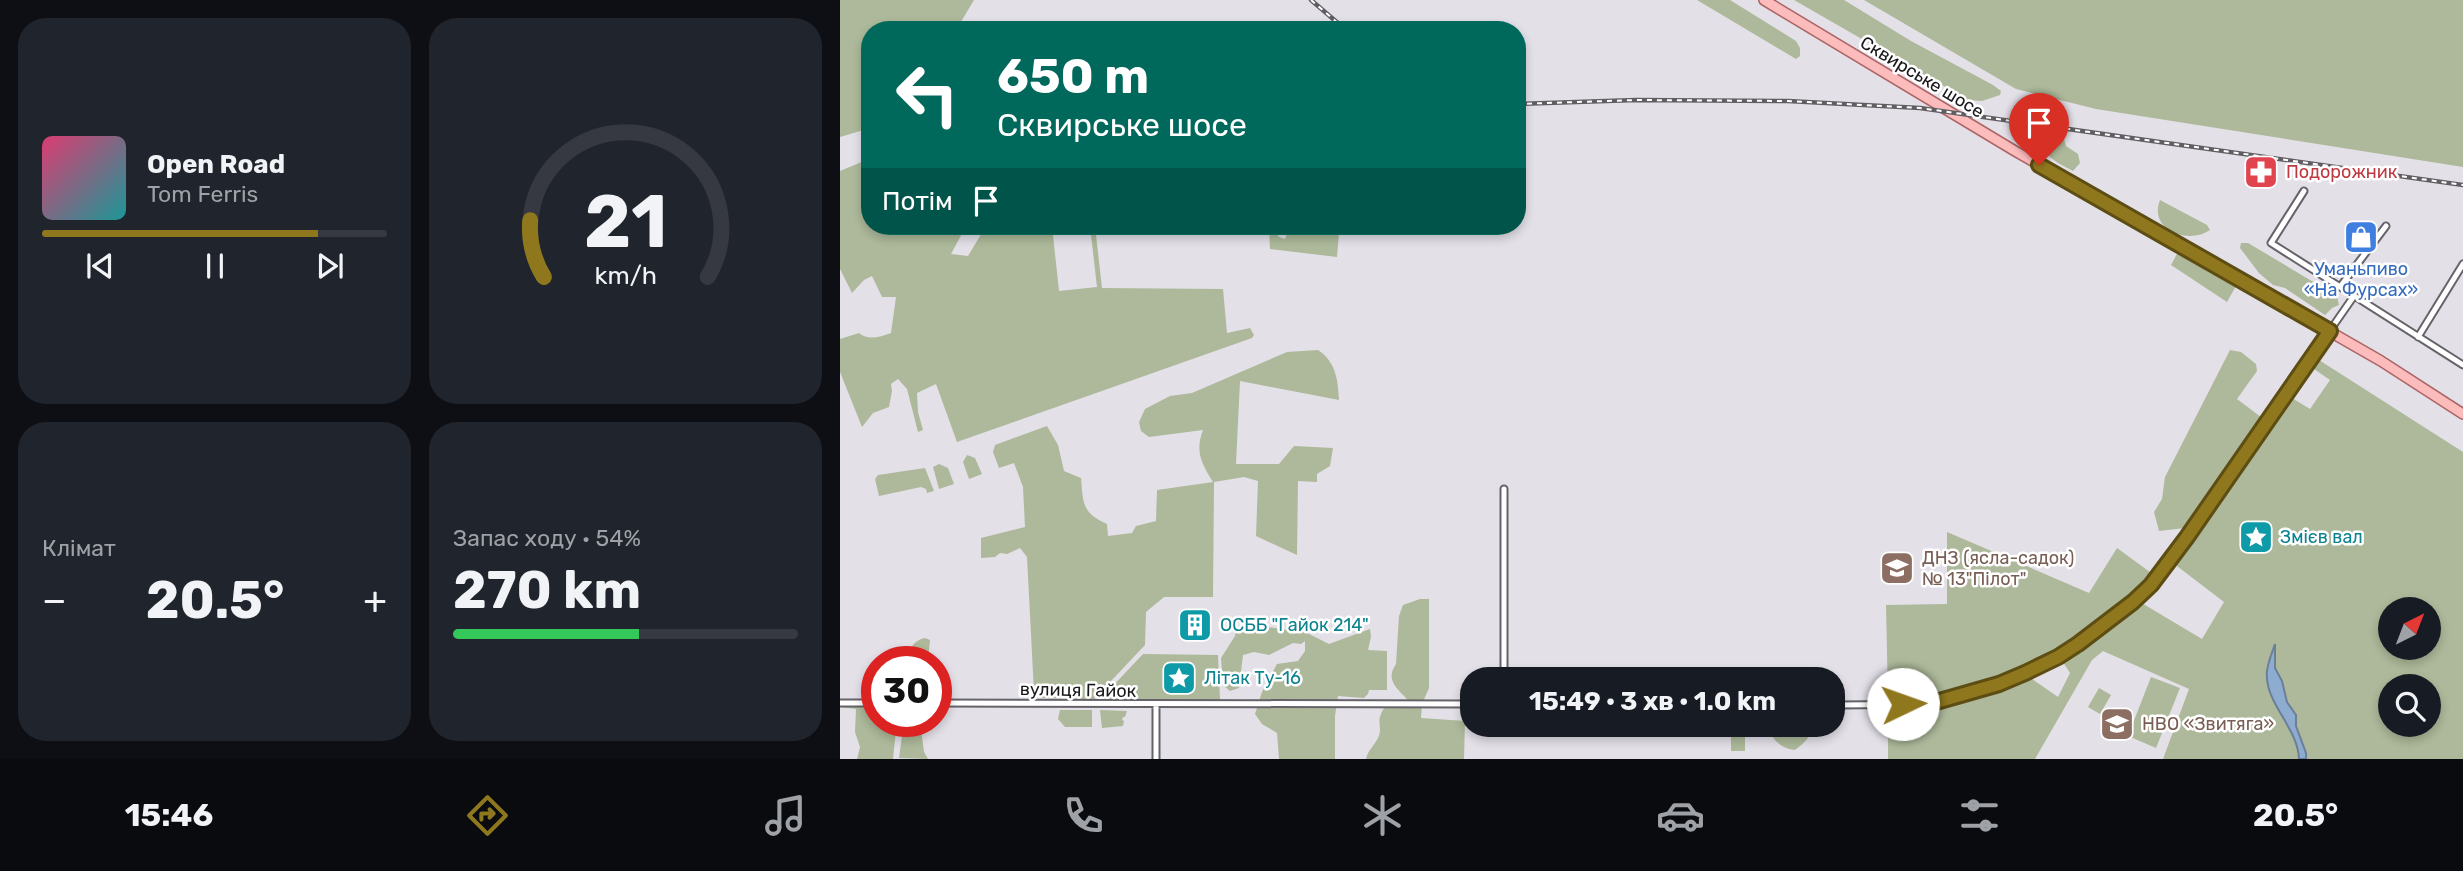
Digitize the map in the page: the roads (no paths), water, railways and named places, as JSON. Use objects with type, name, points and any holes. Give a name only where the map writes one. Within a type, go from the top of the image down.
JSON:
[{"type":"main road","name":"Сквирське шосе","points":[[1764,0],[2015,151],[2330,331],[2463,414]]},
{"type":"street","points":[[2304,191],[2271,243],[2463,365]]},
{"type":"street","points":[[2340,287],[2386,226]]},
{"type":"street","points":[[2418,337],[2463,264]]},
{"type":"street","points":[[1845,705],[1936,702],[1999,684],[2058,657],[2096,632],[2133,602],[2165,567],[2354,296]]},
{"type":"street","points":[[1504,489],[1504,667]]},
{"type":"street","points":[[840,703],[861,703]]},
{"type":"street","name":"вулиця Гайок","points":[[952,703],[1460,704]]},
{"type":"street","points":[[1156,704],[1156,759]]},
{"type":"water","points":[[2275,644],[2275,668],[2282,681],[2287,702],[2296,715],[2296,726],[2306,759],[2299,759],[2293,736],[2267,683]]},
{"type":"railway","points":[[1311,0],[1336,21]]},
{"type":"railway","points":[[1526,104],[1636,100],[1788,101],[1920,108],[2463,185]]},
{"type":"place","name":"Подорожник","points":[[2261,172]]},
{"type":"place","name":"Уманьпиво «На Фурсах»","points":[[2361,237]]},
{"type":"place","name":"Змієв вал","points":[[2256,537]]},
{"type":"place","name":"ДНЗ (ясла-садок) № 13\"Пілот\"","points":[[1897,568]]},
{"type":"place","name":"ОСББ \"Гайок 214\"","points":[[1195,625]]},
{"type":"place","name":"Літак Ту-16","points":[[1179,678]]},
{"type":"place","name":"НВО «Звитяга»","points":[[2117,724]]}]
